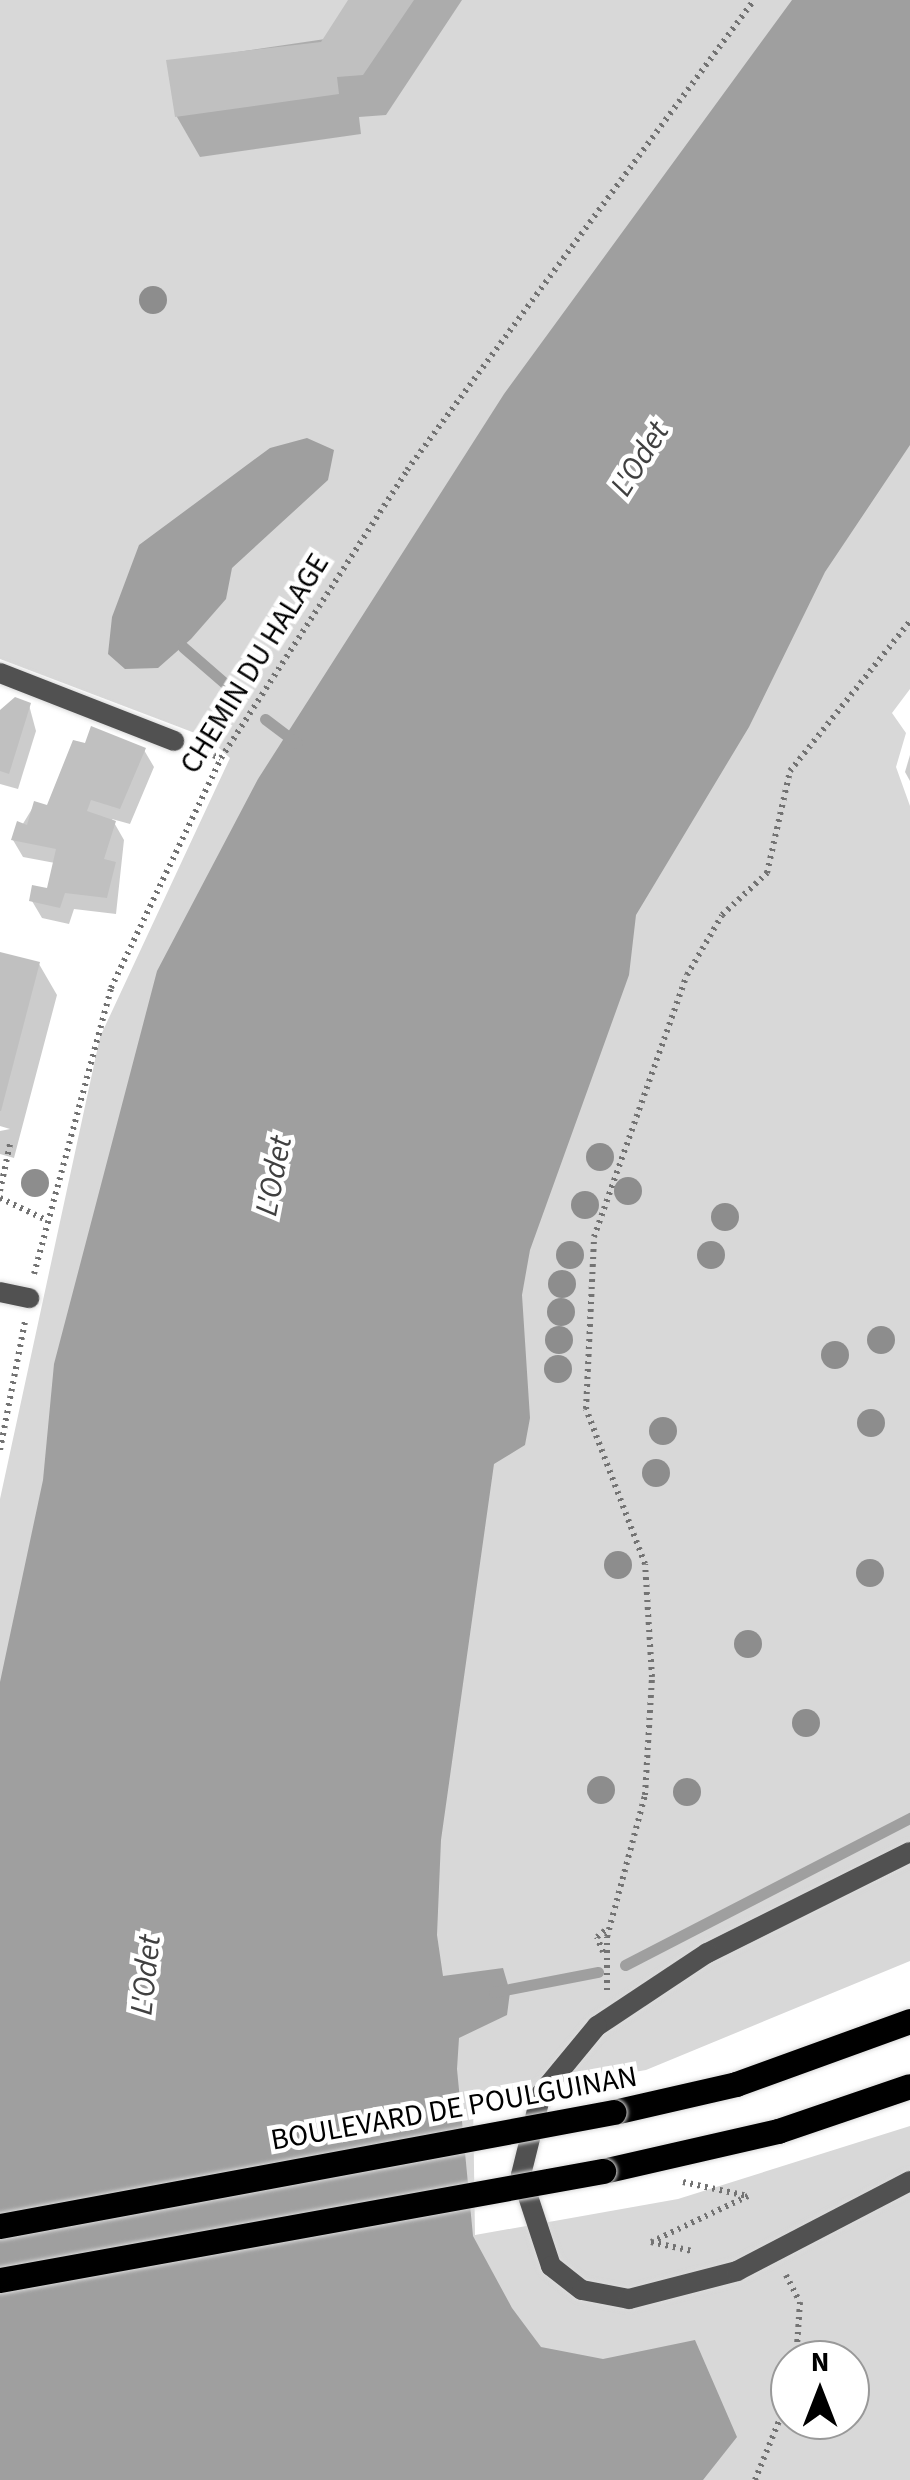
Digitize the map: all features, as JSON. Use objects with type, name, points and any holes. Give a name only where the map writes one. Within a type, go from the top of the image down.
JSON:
[{"type":"main road","name":"BOULEVARD DE POULGUINAN","points":[[0,2226],[614,2112],[736,2084],[910,2018]]},
{"type":"main road","points":[[0,2280],[603,2171],[778,2132],[910,2086]]},
{"type":"street","points":[[0,673],[174,741]]},
{"type":"street","points":[[0,1292],[29,1298]]},
{"type":"street","points":[[910,1852],[707,1953],[613,2014],[566,2056],[530,2121],[521,2175],[544,2258],[582,2290],[629,2299],[752,2264],[910,2182]]},
{"type":"path","name":"CHEMIN DU HALAGE","points":[[0,1450],[46,1220],[130,942],[271,670],[477,371],[754,0]]},
{"type":"path","points":[[613,2014],[604,1955],[645,1794],[652,1677],[645,1564],[586,1408],[594,1237],[687,974],[722,915],[767,873],[790,771],[910,621]]},
{"type":"path","points":[[0,1191],[10,1144]]},
{"type":"path","points":[[0,1198],[46,1220]]},
{"type":"path","points":[[683,2181],[691,2190],[748,2196],[651,2242],[657,2250],[726,2252],[752,2264]]},
{"type":"path","points":[[774,2252],[800,2302],[797,2340]]},
{"type":"path","points":[[755,2480],[771,2440]]},
{"type":"shaded area","points":[[0,0],[838,0],[0,2234],[0,1499],[100,1037],[230,758],[208,738],[0,659]]},
{"type":"shaded area","points":[[910,215],[910,689],[892,713],[906,733],[896,767],[910,806],[910,1961],[646,2070],[473,2099],[475,2235],[678,2199],[910,2126],[910,2480],[231,2480],[248,1717]]},
{"type":"water","name":"L'Odet","points":[[792,0],[910,0],[910,445],[825,572],[749,727],[636,915],[629,975],[530,1250],[522,1295],[530,1418],[525,1445],[494,1464],[441,1840],[437,1935],[443,1976],[503,1968],[510,1992],[507,2015],[459,2038],[457,2069],[473,2236],[512,2308],[541,2347],[603,2359],[695,2340],[737,2437],[703,2480],[0,2480],[0,1682],[43,1480],[54,1364],[157,971],[258,779],[504,394]]},
{"type":"water","points":[[307,438],[334,450],[328,480],[232,568],[226,599],[191,639],[158,668],[125,669],[108,654],[112,617],[139,545],[270,448]]},
{"type":"building","points":[[348,0],[414,0],[363,75],[337,77],[339,94],[175,117],[166,60],[321,42]]},
{"type":"building","points":[[15,697],[31,703],[9,774],[0,771],[0,710]]},
{"type":"building","points":[[91,726],[146,748],[120,809],[91,800],[87,811],[116,821],[104,859],[116,862],[107,898],[65,893],[60,908],[29,901],[32,885],[47,888],[56,849],[11,840],[17,821],[27,825],[34,801],[47,805],[73,740],[85,743]]},
{"type":"building","points":[[0,952],[40,962],[1,1111],[0,1111]]},
{"type":"waterway","points":[[183,647],[236,693]]},
{"type":"waterway","points":[[265,719],[297,743]]},
{"type":"waterway","points":[[625,1965],[910,1818]]},
{"type":"waterway","points":[[494,1992],[598,1972]]}]
